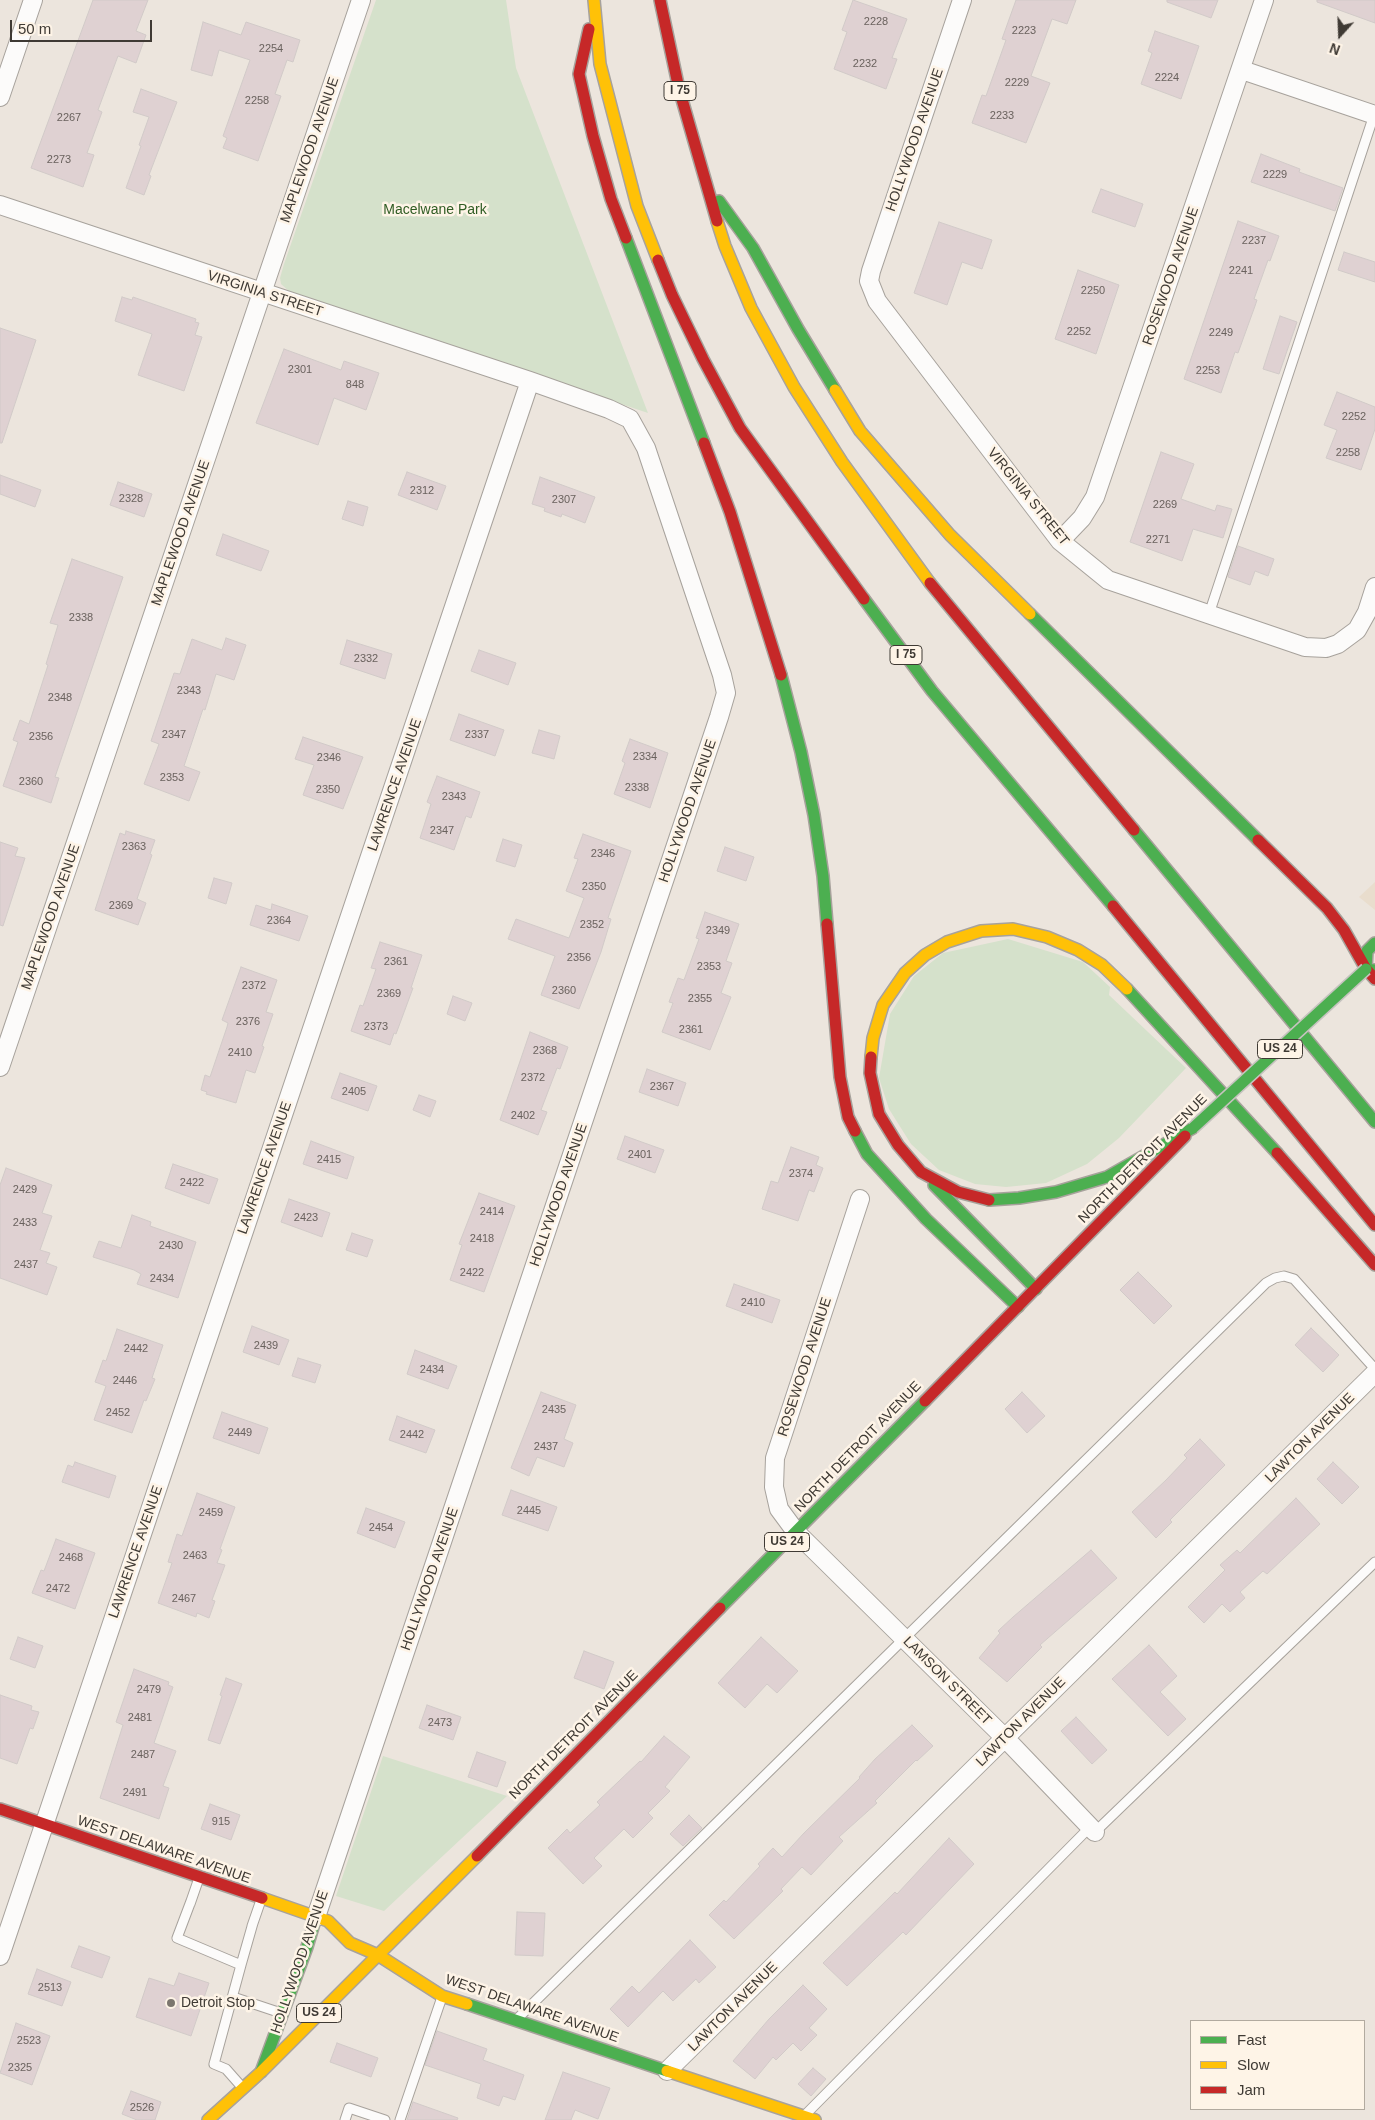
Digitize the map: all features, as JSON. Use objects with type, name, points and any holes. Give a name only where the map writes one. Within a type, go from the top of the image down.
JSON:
[{"type":"main road","name":"I 75","points":[[660,0],[679,89],[704,180],[725,246],[750,308],[794,387],[842,462],[932,586],[1375,1122]]},
{"type":"main road","name":"I 75","points":[[594,2],[600,64],[637,206],[672,295],[703,359],[740,428],[932,690],[1222,1037],[1375,1225]]},
{"type":"main road","points":[[594,2],[579,74],[593,136],[611,199],[730,512],[781,674],[801,752],[814,815],[823,876],[840,1077],[848,1117],[867,1154],[926,1219],[1018,1307]]},
{"type":"main road","points":[[704,180],[753,248],[798,329],[860,431],[950,535],[1327,908],[1344,930],[1375,979]]},
{"type":"main road","points":[[1036,1289],[921,1172],[898,1145],[879,1114],[870,1073],[873,1038],[883,1005],[906,973],[925,955],[947,942],[981,931],[1013,929],[1047,937],[1078,950],[1102,965],[1124,985],[1254,1127],[1375,1266]]},
{"type":"main road","points":[[1370,970],[1367,951],[1375,943]]},
{"type":"main road","name":"NORTH DETROIT AVENUE","points":[[208,2120],[261,2072],[378,1955],[1193,1128],[1370,970]]},
{"type":"main road","points":[[921,1172],[958,1192],[989,1200],[1019,1198],[1056,1192],[1107,1177],[1193,1128]]},
{"type":"main road","name":"WEST DELAWARE AVENUE","points":[[0,1809],[328,1921],[350,1942],[378,1955],[442,1996],[810,2118]]},
{"type":"main road","name":"HOLLYWOOD AVENUE","points":[[261,2072],[316,1917]]},
{"type":"street","points":[[0,97],[33,0]]},
{"type":"street","name":"MAPLEWOOD AVENUE","points":[[0,1066],[361,0]]},
{"type":"street","name":"HOLLYWOOD AVENUE","points":[[869,281],[962,0]]},
{"type":"street","name":"ROSEWOOD AVENUE","points":[[1060,541],[1082,518],[1095,498],[1242,70],[1264,0]]},
{"type":"street","points":[[1242,70],[1374,115]]},
{"type":"street","name":"VIRGINIA STREET","points":[[0,205],[530,380]]},
{"type":"street","name":"VIRGINIA STREET","points":[[869,281],[877,301],[1060,541],[1108,580],[1305,647],[1326,648],[1338,644],[1357,630],[1375,587]]},
{"type":"street","name":"HOLLYWOOD AVENUE","points":[[316,1917],[726,693],[722,675],[646,448],[630,419],[610,409],[530,380]]},
{"type":"street","name":"LAWRENCE AVENUE","points":[[0,1956],[530,380]]},
{"type":"street","name":"ROSEWOOD AVENUE","points":[[796,1532],[779,1509],[774,1487],[775,1458],[860,1199]]},
{"type":"street","name":"LAWTON AVENUE","points":[[667,2071],[1375,1374]]},
{"type":"street","name":"LAMSON STREET","points":[[796,1532],[1005,1738],[1092,1830]]},
{"type":"lane","points":[[1209,614],[1374,115]]},
{"type":"lane","points":[[516,2021],[1266,1283],[1274,1278],[1284,1276],[1294,1279],[1375,1369]]},
{"type":"lane","points":[[810,2118],[1092,1830],[1375,1562]]},
{"type":"lane","points":[[199,1878],[177,1938],[241,1965]]},
{"type":"lane","points":[[243,2088],[226,2069],[214,2064],[241,1965],[262,1899]]},
{"type":"lane","points":[[400,2120],[442,1996]]},
{"type":"lane","points":[[232,1997],[283,2014]]},
{"type":"lane","points":[[345,2120],[350,2108],[385,2120]]},
{"type":"shaded area","points":[[1375,882],[1375,910],[1359,897]]},
{"type":"green space","name":"Macelwane Park","points":[[376,0],[506,0],[516,68],[648,413],[291,293],[281,284],[280,278],[284,264]]},
{"type":"green space","points":[[1008,939],[1083,962],[1110,987],[1109,995],[1186,1068],[1119,1138],[1087,1164],[1046,1183],[1006,1187],[975,1184],[939,1170],[911,1144],[889,1109],[879,1078],[890,1014],[914,976],[943,953]]},
{"type":"green space","points":[[383,1756],[507,1796],[384,1911],[336,1896]]},
{"type":"building","points":[[93,0],[148,0],[136,31],[146,35],[136,63],[118,56],[98,110],[102,112],[87,153],[94,155],[83,187],[31,168]]},
{"type":"building","points":[[853,0],[907,19],[892,58],[897,59],[886,89],[834,69],[847,32],[842,30]]},
{"type":"building","points":[[1016,0],[1076,0],[1067,24],[1052,19],[1031,76],[1050,83],[1026,143],[972,123],[982,95],[986,96],[1006,40],[1002,39]]},
{"type":"building","points":[[1167,0],[1218,0],[1211,18],[1167,2]]},
{"type":"building","points":[[1317,0],[1375,0],[1375,23],[1317,2]]},
{"type":"building","points":[[203,22],[241,35],[246,22],[300,40],[293,62],[287,60],[275,94],[281,96],[258,161],[223,148],[227,138],[223,136],[250,60],[219,50],[212,76],[191,70]]},
{"type":"building","points":[[1155,31],[1199,46],[1181,99],[1141,84],[1152,53],[1148,51]]},
{"type":"building","points":[[141,89],[177,102],[149,175],[151,176],[144,195],[126,188],[149,117],[133,112]]},
{"type":"building","points":[[1261,154],[1300,169],[1299,172],[1343,188],[1335,211],[1251,182]]},
{"type":"building","points":[[1101,189],[1143,204],[1135,227],[1092,212]]},
{"type":"building","points":[[1238,221],[1279,236],[1254,299],[1257,300],[1238,353],[1235,352],[1221,393],[1184,379]]},
{"type":"building","points":[[939,222],[992,240],[982,269],[962,262],[947,305],[914,293]]},
{"type":"building","points":[[1344,252],[1375,262],[1375,282],[1338,270]]},
{"type":"building","points":[[1078,270],[1119,285],[1096,354],[1055,339]]},
{"type":"building","points":[[122,297],[132,300],[133,297],[196,319],[195,322],[199,323],[195,335],[202,337],[184,391],[138,375],[152,334],[115,321]]},
{"type":"building","points":[[1280,316],[1297,322],[1279,374],[1263,369]]},
{"type":"building","points":[[0,328],[36,340],[2,443],[0,443]]},
{"type":"building","points":[[284,349],[341,370],[344,361],[379,373],[366,410],[334,398],[318,445],[256,423]]},
{"type":"building","points":[[1337,392],[1375,407],[1375,429],[1361,470],[1326,458],[1337,430],[1324,425]]},
{"type":"building","points":[[1161,452],[1194,464],[1181,499],[1215,511],[1217,505],[1232,509],[1223,538],[1193,529],[1182,561],[1130,542]]},
{"type":"building","points":[[407,472],[446,486],[437,510],[398,495]]},
{"type":"building","points":[[0,475],[41,490],[35,507],[0,494]]},
{"type":"building","points":[[540,477],[595,497],[585,523],[562,514],[561,517],[544,511],[545,508],[532,504]]},
{"type":"building","points":[[118,482],[152,494],[144,517],[110,505]]},
{"type":"building","points":[[348,501],[368,507],[363,526],[342,519]]},
{"type":"building","points":[[223,534],[269,551],[261,571],[216,555]]},
{"type":"building","points":[[1238,546],[1274,559],[1268,576],[1255,571],[1250,585],[1228,577]]},
{"type":"building","points":[[72,559],[123,577],[55,777],[59,778],[51,803],[3,786],[18,742],[13,740],[20,720],[29,724],[48,665],[46,664],[58,625],[50,623]]},
{"type":"building","points":[[226,638],[246,645],[234,680],[216,674],[205,710],[203,709],[184,766],[200,772],[189,801],[144,784],[159,744],[151,741],[174,673],[180,674],[192,639],[222,650]]},
{"type":"building","points":[[347,640],[392,654],[385,679],[340,664]]},
{"type":"building","points":[[479,650],[516,663],[508,685],[471,671]]},
{"type":"building","points":[[459,714],[504,730],[495,756],[450,740]]},
{"type":"building","points":[[539,730],[560,736],[554,759],[532,753]]},
{"type":"building","points":[[303,737],[363,757],[343,809],[303,795],[314,765],[295,759]]},
{"type":"building","points":[[630,739],[668,753],[650,808],[614,794],[625,763],[622,761]]},
{"type":"building","points":[[437,776],[480,792],[471,818],[466,816],[454,850],[420,838],[431,804],[427,802]]},
{"type":"building","points":[[126,831],[155,840],[150,854],[152,855],[137,899],[146,903],[138,925],[95,910],[120,833],[125,835]]},
{"type":"building","points":[[583,834],[631,851],[608,918],[611,919],[601,952],[579,1009],[541,995],[555,956],[508,939],[516,919],[569,938],[584,898],[566,891],[578,859],[574,858]]},
{"type":"building","points":[[503,839],[522,845],[515,867],[496,861]]},
{"type":"building","points":[[0,842],[18,848],[15,856],[25,858],[3,926],[0,925]]},
{"type":"building","points":[[725,847],[754,857],[746,881],[717,871]]},
{"type":"building","points":[[214,878],[232,883],[226,904],[208,898]]},
{"type":"building","points":[[272,904],[308,916],[299,941],[250,925],[256,905],[271,910]]},
{"type":"building","points":[[705,912],[739,924],[726,961],[732,963],[721,993],[731,997],[710,1050],[662,1032],[673,1003],[669,1002],[678,978],[684,980],[699,939],[696,938]]},
{"type":"building","points":[[380,942],[422,955],[411,988],[413,988],[390,1045],[351,1031],[360,1005],[363,1006],[376,969],[371,968]]},
{"type":"building","points":[[241,967],[277,980],[266,1012],[273,1014],[262,1046],[264,1047],[255,1073],[246,1070],[236,1103],[206,1094],[207,1092],[201,1090],[205,1075],[210,1077],[227,1027],[228,1023],[222,1020]]},
{"type":"building","points":[[453,996],[472,1003],[465,1021],[447,1014]]},
{"type":"building","points":[[530,1032],[568,1047],[560,1069],[557,1068],[541,1110],[547,1112],[538,1135],[500,1120]]},
{"type":"building","points":[[647,1069],[686,1083],[678,1106],[639,1092]]},
{"type":"building","points":[[340,1073],[377,1086],[368,1111],[331,1098]]},
{"type":"building","points":[[419,1095],[436,1101],[430,1117],[413,1110]]},
{"type":"building","points":[[625,1136],[664,1150],[655,1173],[617,1159]]},
{"type":"building","points":[[311,1141],[354,1157],[347,1179],[303,1164]]},
{"type":"building","points":[[791,1147],[819,1157],[816,1165],[823,1168],[814,1192],[809,1190],[798,1221],[762,1209],[771,1181],[778,1183]]},
{"type":"building","points":[[173,1164],[218,1179],[209,1204],[165,1188]]},
{"type":"building","points":[[6,1168],[52,1185],[42,1213],[52,1216],[40,1250],[50,1253],[46,1263],[57,1267],[47,1295],[0,1278],[0,1185]]},
{"type":"building","points":[[479,1193],[515,1206],[484,1292],[450,1280],[462,1245],[459,1244]]},
{"type":"building","points":[[289,1199],[330,1213],[322,1237],[281,1222]]},
{"type":"building","points":[[132,1215],[151,1222],[150,1226],[196,1242],[178,1298],[137,1284],[141,1274],[134,1270],[93,1257],[99,1241],[121,1248]]},
{"type":"building","points":[[352,1233],[373,1240],[367,1257],[346,1250]]},
{"type":"building","points":[[1138,1272],[1172,1306],[1154,1324],[1120,1290]]},
{"type":"building","points":[[734,1284],[780,1300],[772,1323],[726,1306]]},
{"type":"building","points":[[252,1326],[289,1340],[279,1365],[243,1352]]},
{"type":"building","points":[[1311,1328],[1339,1355],[1323,1372],[1295,1345]]},
{"type":"building","points":[[117,1329],[163,1345],[152,1378],[155,1379],[146,1401],[144,1400],[132,1433],[94,1420],[106,1386],[95,1382],[103,1360],[106,1361]]},
{"type":"building","points":[[415,1350],[457,1366],[448,1389],[407,1374]]},
{"type":"building","points":[[298,1358],[321,1365],[315,1383],[292,1376]]},
{"type":"building","points":[[541,1392],[576,1405],[564,1439],[573,1443],[564,1467],[537,1457],[529,1476],[511,1468]]},
{"type":"building","points":[[1022,1392],[1045,1416],[1027,1433],[1005,1409]]},
{"type":"building","points":[[222,1412],[268,1428],[259,1454],[213,1438]]},
{"type":"building","points":[[397,1416],[435,1430],[426,1453],[389,1440]]},
{"type":"building","points":[[1200,1439],[1225,1465],[1170,1520],[1172,1522],[1156,1538],[1132,1512],[1187,1458],[1184,1455]]},
{"type":"building","points":[[75,1462],[116,1476],[109,1498],[62,1482],[68,1465],[73,1467]]},
{"type":"building","points":[[1333,1462],[1359,1487],[1342,1504],[1317,1479]]},
{"type":"building","points":[[511,1490],[557,1507],[548,1531],[502,1515]]},
{"type":"building","points":[[197,1493],[235,1507],[220,1549],[222,1550],[217,1563],[225,1565],[212,1600],[215,1601],[209,1618],[197,1613],[196,1617],[158,1603],[172,1563],[168,1562],[177,1534],[182,1536]]},
{"type":"building","points":[[1296,1498],[1320,1524],[1267,1574],[1263,1571],[1240,1592],[1245,1598],[1230,1612],[1222,1604],[1204,1623],[1188,1607],[1225,1570],[1220,1565],[1237,1550],[1240,1553]]},
{"type":"building","points":[[366,1508],[405,1522],[395,1548],[357,1533]]},
{"type":"building","points":[[56,1539],[95,1553],[75,1609],[32,1593],[41,1570],[44,1571]]},
{"type":"building","points":[[1091,1550],[1117,1578],[1040,1645],[1042,1647],[1007,1682],[979,1658],[1000,1633],[998,1631]]},
{"type":"building","points":[[18,1637],[43,1646],[35,1668],[10,1659]]},
{"type":"building","points":[[761,1637],[798,1671],[777,1693],[767,1684],[745,1708],[718,1683]]},
{"type":"building","points":[[1149,1645],[1177,1676],[1160,1692],[1186,1719],[1168,1736],[1112,1679]]},
{"type":"building","points":[[584,1651],[614,1662],[604,1689],[574,1678]]},
{"type":"building","points":[[134,1669],[169,1682],[168,1685],[173,1687],[154,1743],[176,1751],[163,1786],[169,1788],[159,1819],[100,1798],[123,1725],[116,1722]]},
{"type":"building","points":[[226,1678],[242,1684],[220,1744],[208,1740]]},
{"type":"building","points":[[0,1695],[32,1706],[31,1710],[39,1712],[33,1729],[30,1728],[17,1764],[0,1758]]},
{"type":"building","points":[[427,1705],[461,1717],[453,1740],[419,1728]]},
{"type":"building","points":[[1076,1717],[1107,1750],[1092,1764],[1061,1731]]},
{"type":"building","points":[[912,1725],[933,1746],[916,1760],[875,1801],[877,1803],[839,1837],[843,1841],[811,1875],[802,1867],[781,1889],[783,1891],[734,1939],[709,1915],[724,1900],[726,1902],[760,1866],[758,1864],[773,1848],[782,1857],[860,1778],[875,1759]]},
{"type":"building","points":[[664,1736],[690,1757],[665,1787],[670,1791],[648,1813],[653,1818],[633,1838],[624,1829],[594,1858],[602,1866],[583,1884],[548,1848],[567,1829],[570,1833],[600,1805],[597,1802],[641,1762]]},
{"type":"building","points":[[477,1752],[506,1762],[497,1787],[468,1777]]},
{"type":"building","points":[[210,1804],[240,1815],[231,1840],[201,1829]]},
{"type":"building","points":[[689,1815],[702,1828],[683,1846],[670,1834]]},
{"type":"building","points":[[949,1838],[974,1864],[906,1935],[903,1932],[847,1986],[823,1963],[895,1892],[897,1894]]},
{"type":"building","points":[[517,1912],[545,1913],[543,1956],[515,1955]]},
{"type":"building","points":[[690,1940],[716,1967],[699,1983],[696,1979],[673,2001],[663,1991],[628,2027],[610,2009],[632,1986],[639,1993]]},
{"type":"building","points":[[79,1946],[110,1957],[102,1978],[71,1967]]},
{"type":"building","points":[[37,1969],[71,1982],[62,2006],[28,1994]]},
{"type":"building","points":[[179,1973],[209,1983],[191,2036],[136,2017],[149,1978],[174,1986]]},
{"type":"building","points":[[803,1985],[827,2009],[809,2028],[817,2035],[801,2051],[793,2043],[776,2060],[773,2057],[755,2079],[733,2061],[769,2019]]},
{"type":"building","points":[[16,2023],[50,2036],[32,2085],[0,2073]]},
{"type":"building","points":[[437,2031],[487,2049],[483,2060],[524,2075],[515,2100],[503,2096],[499,2106],[477,2098],[481,2084],[425,2065]]},
{"type":"building","points":[[337,2043],[378,2058],[371,2077],[330,2062]]},
{"type":"building","points":[[813,2068],[826,2079],[811,2096],[798,2084]]},
{"type":"building","points":[[563,2072],[610,2088],[598,2119],[575,2110],[571,2120],[545,2120]]},
{"type":"building","points":[[131,2091],[161,2102],[155,2120],[137,2120],[122,2114]]},
{"type":"building","points":[[413,2102],[458,2118],[457,2120],[407,2120]]},
{"type":"traffic: fast","points":[[719,201],[753,248],[798,329],[835,390]]},
{"type":"traffic: fast","points":[[626,238],[704,443]]},
{"type":"traffic: fast","points":[[864,599],[932,691],[1113,906]]},
{"type":"traffic: fast","points":[[1030,614],[1258,840]]},
{"type":"traffic: fast","points":[[781,675],[801,752],[814,815],[823,876],[827,924]]},
{"type":"traffic: fast","points":[[1134,830],[1375,1122]]},
{"type":"traffic: fast","points":[[1375,943],[1367,951],[1366,969],[1375,970]]},
{"type":"traffic: fast","points":[[1193,1128],[1366,969]]},
{"type":"traffic: fast","points":[[1127,989],[1277,1153]]},
{"type":"traffic: fast","points":[[989,1200],[1019,1198],[1056,1192],[1107,1177],[1193,1128]]},
{"type":"traffic: fast","points":[[855,1131],[867,1154],[926,1219],[1018,1307]]},
{"type":"traffic: fast","points":[[934,1185],[1036,1289]]},
{"type":"traffic: fast","points":[[720,1608],[925,1401]]},
{"type":"traffic: fast","points":[[261,2072],[307,1947],[316,1917]]},
{"type":"traffic: fast","points":[[467,2004],[667,2071]]},
{"type":"traffic: slow","points":[[594,0],[600,64],[637,206],[658,260]]},
{"type":"traffic: slow","points":[[717,221],[725,246],[751,308],[794,387],[842,462],[930,583]]},
{"type":"traffic: slow","points":[[835,390],[860,431],[950,535],[1030,614]]},
{"type":"traffic: slow","points":[[871,1057],[873,1038],[883,1005],[905,973],[925,955],[947,942],[981,931],[1013,929],[1047,937],[1078,950],[1102,965],[1127,989]]},
{"type":"traffic: slow","points":[[208,2120],[261,2072],[477,1856]]},
{"type":"traffic: slow","points":[[262,1898],[328,1921],[350,1943],[378,1955],[442,1996],[467,2004]]},
{"type":"traffic: slow","points":[[667,2071],[815,2120]]},
{"type":"traffic: jam","points":[[660,0],[679,89],[717,221]]},
{"type":"traffic: jam","points":[[589,29],[579,74],[593,136],[611,199],[626,238]]},
{"type":"traffic: jam","points":[[658,260],[672,295],[703,359],[740,428],[864,599]]},
{"type":"traffic: jam","points":[[704,443],[730,512],[781,675]]},
{"type":"traffic: jam","points":[[930,583],[1134,830]]},
{"type":"traffic: jam","points":[[1258,840],[1327,908],[1344,930],[1366,969],[1375,979]]},
{"type":"traffic: jam","points":[[1113,906],[1375,1225]]},
{"type":"traffic: jam","points":[[827,924],[840,1077],[848,1117],[855,1131]]},
{"type":"traffic: jam","points":[[871,1057],[870,1073],[879,1114],[898,1145],[921,1172],[958,1192],[989,1200]]},
{"type":"traffic: jam","points":[[925,1401],[1185,1136]]},
{"type":"traffic: jam","points":[[1277,1153],[1375,1265]]},
{"type":"traffic: jam","points":[[477,1856],[720,1608]]},
{"type":"traffic: jam","points":[[0,1809],[262,1898]]},
{"type":"place","name":"Detroit Stop","points":[[171,2003]]}]
